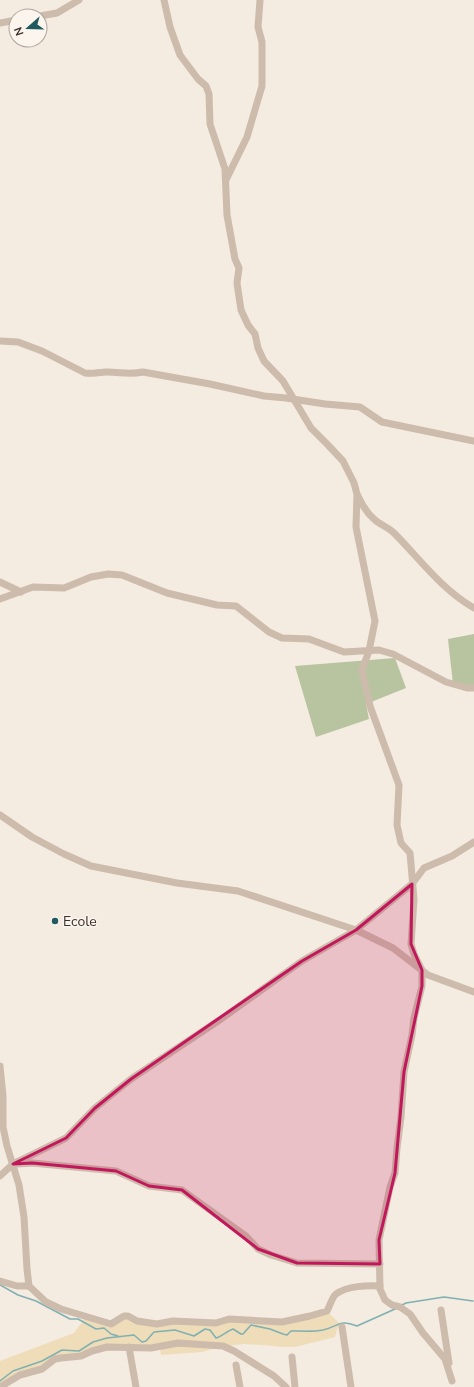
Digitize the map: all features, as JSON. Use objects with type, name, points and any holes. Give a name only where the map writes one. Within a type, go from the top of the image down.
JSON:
[{"type":"street","points":[[48,15],[57,13],[79,0]]},
{"type":"street","points":[[164,0],[170,27],[180,55],[198,79],[206,86],[209,94],[210,124],[225,168],[227,215],[235,259],[239,268],[237,283],[241,310],[248,325],[255,334],[258,348],[264,361],[283,381],[310,428],[344,461],[363,506],[374,519],[392,531],[443,584],[464,603],[474,608]]},
{"type":"street","points":[[226,180],[247,137],[262,86],[262,42],[258,27],[260,0]]},
{"type":"street","points":[[0,341],[18,342],[42,351],[84,373],[92,374],[107,372],[134,374],[143,372],[210,384],[264,396],[360,407],[382,422],[474,441]]},
{"type":"street","points":[[357,494],[356,527],[375,621],[369,651],[362,670],[370,706],[399,785],[397,825],[401,843],[410,853],[414,899],[411,944],[422,970],[422,986],[414,1018],[404,1072],[402,1117],[395,1173],[390,1187],[379,1240],[380,1286],[385,1300],[392,1305],[400,1307],[410,1314],[423,1333],[445,1359],[453,1384]]},
{"type":"street","points":[[0,599],[33,587],[64,588],[91,577],[108,574],[122,575],[167,593],[217,605],[236,606],[269,632],[282,638],[309,639],[344,652],[379,650],[393,654],[446,682],[468,688],[474,688]]},
{"type":"street","points":[[0,582],[21,592]]},
{"type":"street","points":[[0,815],[32,837],[91,866],[177,883],[238,891],[356,930],[393,948],[428,975],[474,992]]},
{"type":"street","points":[[0,1176],[13,1164],[66,1138],[94,1108],[131,1079],[302,961],[356,930],[412,884],[424,868],[452,856],[474,842]]},
{"type":"street","points":[[0,1066],[3,1096],[3,1127],[19,1185],[24,1217],[29,1286],[46,1302],[112,1324],[124,1316],[128,1316],[137,1321],[157,1324],[173,1321],[216,1323],[228,1319],[282,1322],[327,1311],[336,1294],[349,1288],[373,1285],[380,1286]]},
{"type":"street","points":[[13,1164],[32,1163],[116,1171],[149,1186],[182,1190],[246,1236],[258,1249],[271,1255],[297,1263],[380,1264]]},
{"type":"street","points":[[0,1281],[17,1286],[29,1286]]},
{"type":"street","points":[[441,1310],[453,1384]]},
{"type":"street","points":[[342,1327],[351,1387]]},
{"type":"street","points":[[0,1387],[20,1375],[42,1369],[55,1359],[81,1356],[92,1351],[107,1348],[151,1348],[178,1343],[223,1346],[234,1351],[274,1376],[286,1387]]},
{"type":"street","points":[[129,1347],[136,1387]]},
{"type":"street","points":[[292,1357],[295,1387]]},
{"type":"street","points":[[236,1365],[240,1387]]},
{"type":"highlighted area","points":[[412,884],[411,944],[422,970],[422,986],[404,1072],[395,1173],[379,1240],[380,1264],[297,1263],[258,1249],[182,1190],[149,1186],[116,1171],[32,1163],[13,1164],[66,1138],[95,1108],[131,1079],[302,961],[356,930]]},
{"type":"green space","points":[[474,634],[474,688],[453,684],[448,639]]},
{"type":"green space","points":[[395,658],[406,688],[366,704],[369,719],[316,737],[295,666]]},
{"type":"sand","points":[[327,1311],[339,1323],[335,1337],[295,1347],[244,1344],[218,1347],[202,1352],[161,1355],[160,1347],[129,1347],[61,1358],[0,1387],[0,1361],[74,1333],[86,1317],[111,1324],[124,1316],[137,1321],[216,1323],[229,1319],[273,1321]]},
{"type":"waterway","points":[[0,1285],[18,1295],[36,1301],[70,1319],[78,1319],[96,1329],[104,1328],[111,1334],[118,1336]]},
{"type":"waterway","points":[[402,1305],[406,1303],[444,1297],[473,1301]]},
{"type":"waterway","points":[[0,1381],[13,1371],[42,1361],[62,1350],[79,1351],[93,1342],[107,1338],[134,1335],[142,1342],[146,1341],[154,1332],[175,1330],[194,1336],[205,1329],[210,1330],[216,1338],[233,1329],[243,1334],[251,1325],[270,1329],[287,1335],[291,1331],[319,1331],[342,1323],[357,1326],[395,1309]]},
{"type":"place","name":"Ecole","points":[[55,921]]}]
